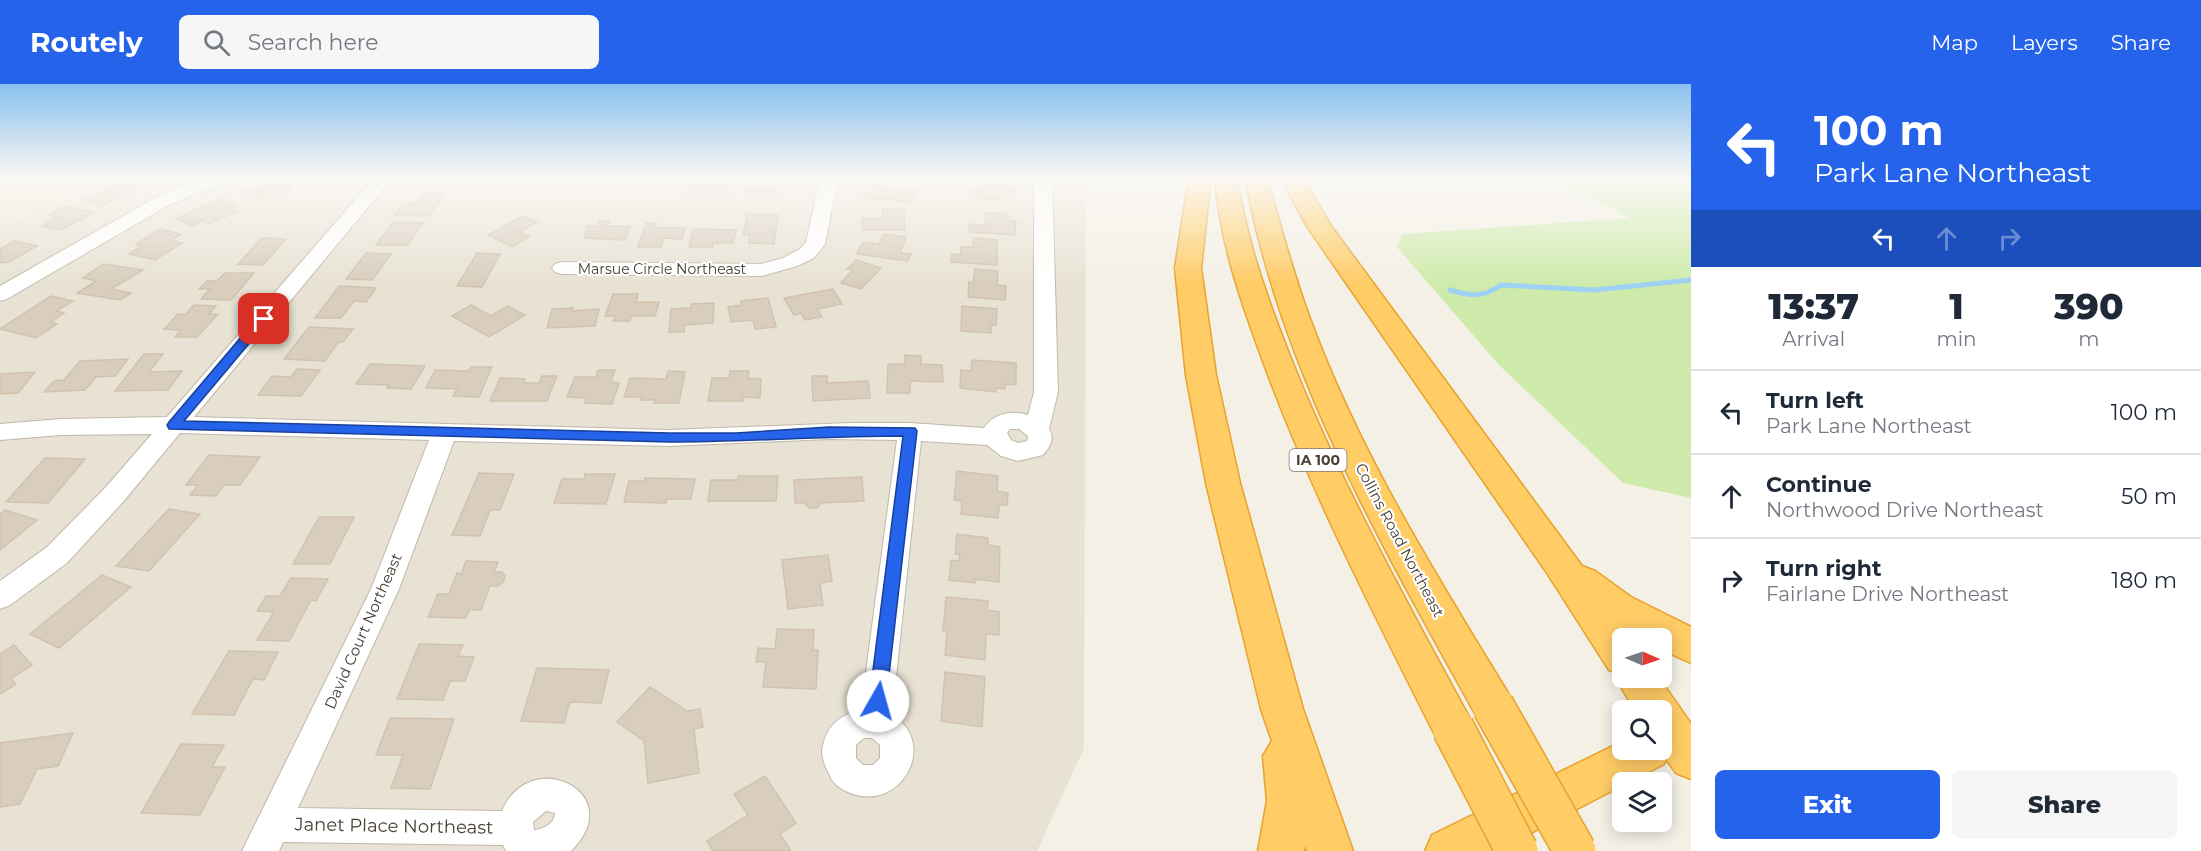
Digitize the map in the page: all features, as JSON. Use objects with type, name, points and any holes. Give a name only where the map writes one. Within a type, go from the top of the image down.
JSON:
[{"type":"highway","points":[[1195,213],[1188,268],[1201,375],[1223,483],[1282,709],[1330,851]]},
{"type":"highway","name":"IA 100","points":[[1234,213],[1251,290],[1302,424],[1356,542],[1517,851]]},
{"type":"highway","name":"Collins Road Northeast","points":[[1264,213],[1272,248],[1287,292],[1340,426],[1398,542],[1575,851]]},
{"type":"highway","points":[[1311,213],[1560,563],[1612,641]]},
{"type":"highway","points":[[1560,563],[1618,608],[1691,646]]},
{"type":"highway","points":[[1281,851],[1289,801],[1282,709]]},
{"type":"highway","points":[[1448,851],[1622,760]]},
{"type":"street","points":[[0,295],[142,213]]},
{"type":"street","points":[[0,597],[57,555],[114,495],[354,213]]},
{"type":"street","name":"Marsue Circle Northeast","points":[[562,268],[762,270],[789,264],[810,253],[819,239],[822,213]]},
{"type":"street","points":[[0,432],[61,427],[174,425],[444,434],[736,438],[829,431],[910,431],[994,437],[997,427],[1009,421],[1024,422],[1037,429],[1046,392],[1043,213]]},
{"type":"street","points":[[875,724],[910,431]]},
{"type":"street","name":"David Court Northeast","points":[[266,838],[385,589],[444,434]]},
{"type":"street","name":"Janet Place Northeast","points":[[266,838],[514,828]]},
{"type":"shaded area","points":[[0,213],[29,213],[0,231]]},
{"type":"shaded area","points":[[29,213],[1086,213],[1084,748],[1037,851],[0,851],[0,231]]},
{"type":"green space","points":[[1619,213],[1691,213],[1691,498],[1623,483],[1499,365],[1397,247],[1402,234],[1629,218]]},
{"type":"building","points":[[53,213],[93,213],[60,230],[42,226],[58,217],[49,215]]},
{"type":"building","points":[[189,213],[233,213],[209,224],[202,221],[192,226],[176,219]]},
{"type":"building","points":[[396,213],[431,213],[429,216],[394,215]]},
{"type":"building","points":[[882,213],[904,213],[905,230],[862,230],[862,218],[883,218]]},
{"type":"building","points":[[986,213],[1008,214],[1008,220],[1016,221],[1015,235],[969,232],[970,224],[985,226]]},
{"type":"building","points":[[747,214],[778,215],[774,244],[749,243],[750,235],[743,235]]},
{"type":"building","points":[[523,216],[537,222],[519,232],[530,236],[512,247],[488,235]]},
{"type":"building","points":[[600,221],[609,221],[607,226],[630,226],[625,240],[584,238],[588,226],[599,226]]},
{"type":"building","points":[[393,222],[423,223],[407,245],[376,245]]},
{"type":"building","points":[[646,223],[656,223],[654,228],[685,228],[682,239],[664,238],[661,247],[638,247]]},
{"type":"building","points":[[160,229],[181,234],[171,240],[182,243],[155,260],[129,254],[142,246],[136,244]]},
{"type":"building","points":[[693,229],[736,230],[733,243],[713,243],[712,247],[689,247]]},
{"type":"building","points":[[883,234],[906,237],[900,253],[911,254],[908,261],[857,254],[863,242],[879,244]]},
{"type":"building","points":[[262,238],[286,239],[263,265],[238,264]]},
{"type":"building","points":[[974,238],[997,240],[997,265],[951,262],[952,254],[961,255],[961,247],[973,247]]},
{"type":"building","points":[[14,241],[37,246],[9,262],[0,263],[0,249]]},
{"type":"building","points":[[366,253],[391,254],[372,280],[346,279]]},
{"type":"building","points":[[477,253],[500,254],[482,287],[457,286]]},
{"type":"building","points":[[856,260],[881,268],[861,289],[841,283],[853,270],[847,269]]},
{"type":"building","points":[[103,264],[143,270],[111,289],[131,293],[120,300],[77,293],[96,281],[83,278]]},
{"type":"building","points":[[975,269],[998,271],[997,285],[1006,286],[1005,300],[968,297],[969,282],[973,283]]},
{"type":"building","points":[[225,273],[254,273],[231,300],[201,299],[210,289],[199,289],[207,281],[217,281]]},
{"type":"building","points":[[339,286],[376,288],[366,302],[354,301],[341,318],[315,318]]},
{"type":"building","points":[[833,289],[842,304],[817,309],[822,317],[805,320],[801,313],[794,315],[784,298]]},
{"type":"building","points":[[613,294],[638,294],[636,302],[659,302],[655,316],[631,316],[630,321],[613,321],[615,316],[605,316]]},
{"type":"building","points":[[51,296],[73,301],[56,311],[64,313],[51,322],[57,324],[36,338],[0,329]]},
{"type":"building","points":[[768,298],[776,327],[755,329],[753,320],[731,322],[728,307],[742,305],[741,301]]},
{"type":"building","points":[[714,303],[713,323],[684,325],[684,332],[669,332],[671,309],[691,308],[691,304]]},
{"type":"building","points":[[194,305],[216,306],[209,314],[218,314],[197,337],[175,337],[181,330],[164,329],[178,314],[185,315]]},
{"type":"building","points":[[471,305],[491,316],[508,306],[525,315],[489,337],[452,316]]},
{"type":"building","points":[[962,306],[997,309],[996,325],[991,325],[991,333],[961,331]]},
{"type":"building","points":[[573,308],[572,311],[599,309],[595,326],[547,328],[552,309]]},
{"type":"building","points":[[309,327],[353,329],[343,342],[338,342],[325,361],[284,359]]},
{"type":"building","points":[[144,354],[163,354],[149,372],[182,371],[168,390],[115,391]]},
{"type":"building","points":[[905,355],[921,356],[921,364],[942,365],[943,382],[910,381],[910,393],[887,393],[888,364],[905,364]]},
{"type":"building","points":[[128,359],[115,376],[96,377],[85,390],[44,392],[54,381],[64,380],[80,361]]},
{"type":"building","points":[[972,360],[1016,363],[1016,385],[1005,384],[1005,389],[996,388],[996,392],[960,388],[961,370],[971,371]]},
{"type":"building","points":[[370,364],[425,366],[411,389],[387,388],[389,385],[356,384]]},
{"type":"building","points":[[471,367],[492,367],[479,397],[453,396],[457,389],[426,388],[435,370],[469,371]]},
{"type":"building","points":[[297,369],[320,370],[301,396],[258,395],[272,376],[291,377]]},
{"type":"building","points":[[598,370],[615,370],[611,382],[619,383],[612,404],[585,403],[586,398],[567,397],[575,377],[596,377]]},
{"type":"building","points":[[668,371],[685,372],[679,403],[654,403],[655,400],[640,400],[641,397],[624,397],[630,378],[666,379]]},
{"type":"building","points":[[730,371],[749,371],[748,378],[761,379],[760,398],[743,397],[743,401],[708,401],[712,378],[729,378]]},
{"type":"building","points":[[35,372],[18,393],[0,394],[0,374]]},
{"type":"building","points":[[542,376],[557,376],[547,401],[490,401],[500,378],[525,379],[524,383],[539,383]]},
{"type":"building","points":[[812,376],[827,376],[827,383],[868,381],[870,398],[813,401]]},
{"type":"building","points":[[209,455],[260,457],[240,485],[224,485],[216,496],[190,495],[198,485],[186,485]]},
{"type":"building","points":[[45,458],[85,459],[48,503],[6,502]]},
{"type":"building","points":[[957,471],[998,476],[997,491],[1008,493],[1007,505],[999,505],[998,518],[961,514],[962,501],[954,500]]},
{"type":"building","points":[[479,473],[514,474],[500,510],[490,510],[480,536],[452,535]]},
{"type":"building","points":[[585,474],[615,474],[606,504],[554,503],[562,479],[584,479]]},
{"type":"building","points":[[738,476],[778,476],[776,501],[708,501],[711,480],[738,480]]},
{"type":"building","points":[[862,477],[864,501],[821,503],[817,508],[809,508],[805,503],[795,503],[794,480]]},
{"type":"building","points":[[645,478],[695,479],[691,499],[667,499],[666,503],[624,502],[629,481],[645,481]]},
{"type":"building","points":[[169,509],[200,514],[149,571],[116,566]]},
{"type":"building","points":[[5,510],[37,520],[0,550],[0,514]]},
{"type":"building","points":[[319,517],[354,517],[330,564],[293,564]]},
{"type":"building","points":[[957,534],[988,538],[988,545],[1000,547],[999,582],[975,579],[975,583],[949,580],[951,560],[959,561],[960,554],[955,554]]},
{"type":"building","points":[[828,555],[832,581],[820,583],[823,605],[788,609],[782,560]]},
{"type":"building","points":[[466,561],[498,562],[494,572],[502,572],[505,576],[503,582],[498,586],[490,586],[481,610],[469,610],[466,618],[428,617],[438,594],[449,594],[457,573],[461,574]]},
{"type":"building","points":[[102,575],[131,587],[59,648],[30,634]]},
{"type":"building","points":[[291,578],[328,579],[316,601],[311,600],[289,641],[257,640],[274,612],[257,611],[266,596],[280,596]]},
{"type":"building","points":[[946,597],[988,601],[987,610],[999,612],[999,635],[986,634],[985,660],[945,655],[947,631],[943,631]]},
{"type":"building","points":[[777,629],[814,630],[813,650],[818,650],[816,689],[763,687],[766,662],[756,662],[758,648],[775,649]]},
{"type":"building","points":[[419,644],[463,645],[458,656],[474,657],[465,681],[450,681],[443,700],[397,699]]},
{"type":"building","points":[[14,645],[32,665],[11,679],[16,684],[0,694],[0,654]]},
{"type":"building","points":[[229,651],[278,652],[264,680],[253,679],[234,715],[192,714]]},
{"type":"building","points":[[537,668],[609,670],[601,703],[570,702],[564,723],[521,721]]},
{"type":"building","points":[[945,672],[985,677],[982,727],[941,721]]},
{"type":"building","points":[[650,687],[687,711],[700,709],[703,727],[694,729],[699,773],[648,783],[644,741],[617,722]]},
{"type":"building","points":[[390,718],[454,719],[430,789],[391,788],[403,755],[376,755]]},
{"type":"building","points":[[73,733],[58,766],[37,769],[20,804],[0,807],[0,743]]},
{"type":"building","points":[[181,744],[224,745],[212,767],[225,767],[200,815],[141,813]]},
{"type":"building","points":[[765,776],[796,823],[780,834],[791,851],[713,851],[707,841],[748,815],[734,794]]},
{"type":"waterway","points":[[1450,290],[1476,295],[1501,285],[1595,290],[1691,280]]},
{"type":"route","points":[[264,319],[174,425],[444,434],[669,438],[736,438],[829,431],[910,431],[878,701]]}]
